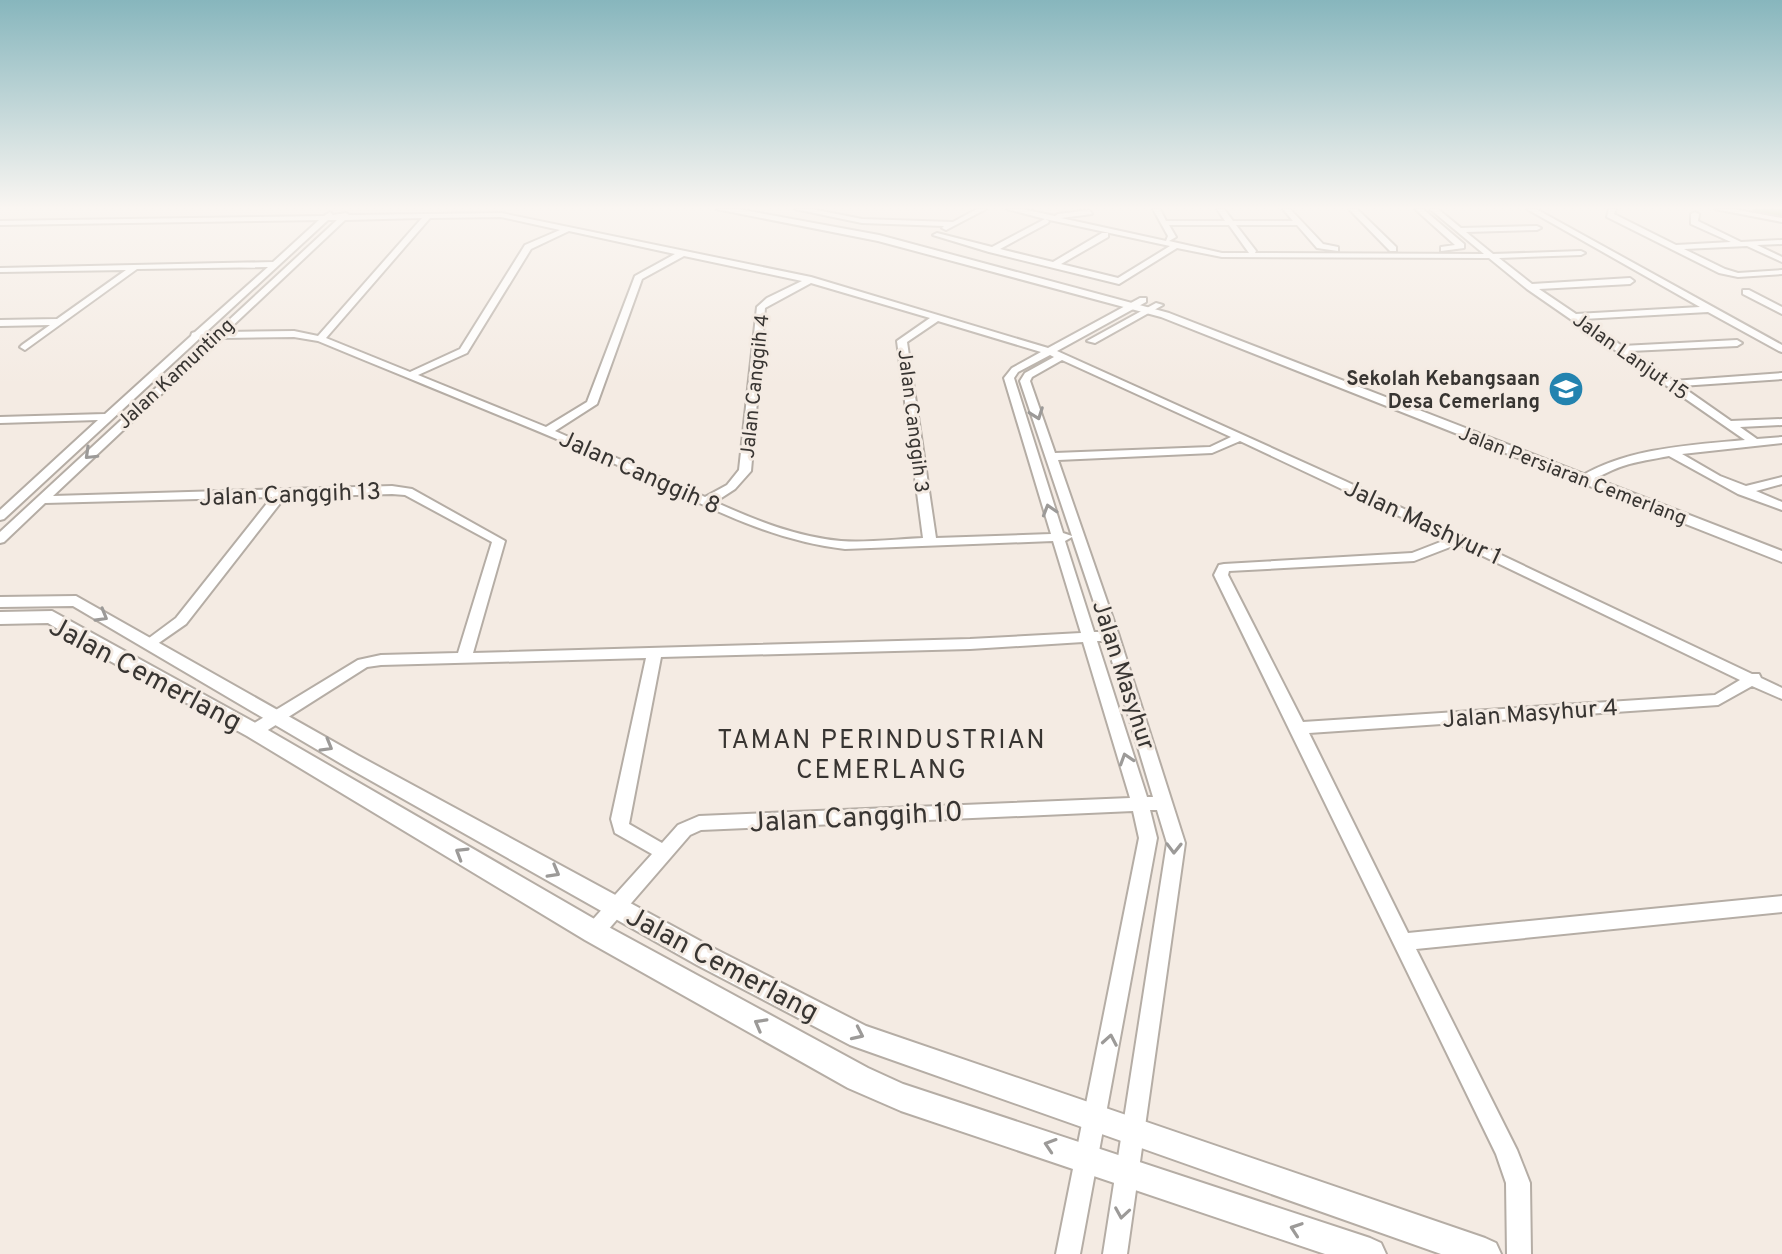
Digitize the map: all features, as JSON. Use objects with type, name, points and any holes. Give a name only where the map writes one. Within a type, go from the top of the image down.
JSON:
[{"type":"main road","name":"Jalan Persiaran Cemerlang","points":[[997,268],[1146,305]]},
{"type":"main road","name":"Jalan Persiaran Cemerlang","points":[[1008,268],[1146,305],[1782,547]]},
{"type":"main road","name":"Jalan Persiaran Cemerlang","points":[[1588,475],[1782,557]]},
{"type":"main road","name":"Jalan Cemerlang","points":[[0,602],[76,601],[276,717],[616,906],[859,1036],[1485,1254]]},
{"type":"main road","name":"Jalan Cemerlang","points":[[0,618],[52,617],[117,657],[254,731],[594,932],[872,1085],[1370,1254]]},
{"type":"street","points":[[0,270],[112,268]]},
{"type":"street","points":[[25,347],[134,268]]},
{"type":"street","name":"Jalan Kamunting","points":[[0,516],[272,268]]},
{"type":"street","name":"Jalan Kamunting","points":[[0,539],[288,268]]},
{"type":"street","points":[[320,339],[383,268]]},
{"type":"street","points":[[409,376],[464,351],[515,268]]},
{"type":"street","points":[[547,431],[592,404],[638,278],[657,268]]},
{"type":"street","name":"Jalan Mashyur 1","points":[[749,268],[811,280],[1056,354],[1460,539],[1782,694]]},
{"type":"street","points":[[1065,268],[1121,281],[1139,268]]},
{"type":"street","name":"Jalan Lanjut 15","points":[[1505,268],[1755,442]]},
{"type":"street","points":[[1635,268],[1782,349]]},
{"type":"street","points":[[1718,268],[1729,273],[1782,272]]},
{"type":"street","name":"Jalan Canggih 4","points":[[706,502],[731,487],[746,469],[761,307],[811,280]]},
{"type":"street","points":[[1530,287],[1630,281]]},
{"type":"street","points":[[1746,292],[1782,311]]},
{"type":"street","name":"Jalan Masyhur","points":[[1068,1254],[1148,838],[1140,803],[1009,378],[1015,370],[1056,354],[1146,305]]},
{"type":"street","points":[[1576,317],[1710,309]]},
{"type":"street","name":"Jalan Canggih 3","points":[[930,543],[902,341],[938,317]]},
{"type":"street","points":[[0,323],[59,322]]},
{"type":"street","name":"Jalan Canggih 8","points":[[195,335],[294,334],[320,339],[547,431],[706,502],[813,541],[845,545],[1078,536]]},
{"type":"street","points":[[1621,349],[1737,343]]},
{"type":"street","name":"Jalan Masyhur","points":[[1056,354],[1028,375],[1025,381],[1112,636],[1176,843],[1115,1254]]},
{"type":"street","points":[[1670,384],[1782,376]]},
{"type":"street","points":[[0,420],[129,417]]},
{"type":"street","points":[[1727,424],[1782,422]]},
{"type":"street","points":[[1052,457],[1212,450],[1241,437]]},
{"type":"street","points":[[1588,475],[1672,453],[1782,440]]},
{"type":"street","points":[[1672,453],[1742,491],[1782,506]]},
{"type":"street","points":[[1742,491],[1782,480]]},
{"type":"street","name":"Jalan Canggih 13","points":[[42,500],[408,492],[499,541],[464,657]]},
{"type":"street","points":[[150,644],[181,621],[280,495]]},
{"type":"street","points":[[1460,539],[1414,557],[1224,568],[1221,575],[1300,728],[1401,942],[1506,1150],[1518,1183],[1519,1254]]},
{"type":"street","points":[[254,731],[363,663],[464,657],[654,655],[1112,636]]},
{"type":"street","points":[[654,655],[620,819],[621,828],[628,834],[664,853]]},
{"type":"street","name":"Jalan Masyhur 4","points":[[1300,728],[1718,700],[1754,678]]},
{"type":"street","name":"Jalan Canggih 10","points":[[594,932],[684,830],[699,823],[1165,803]]},
{"type":"street","points":[[1401,942],[1782,904]]},
{"type":"place","name":"Sekolah Kebangsaan Desa Cemerlang","points":[[1566,389]]},
{"type":"district","name":"TAMAN PERINDUSTRIAN CEMERLANG","points":[[882,754]]}]
